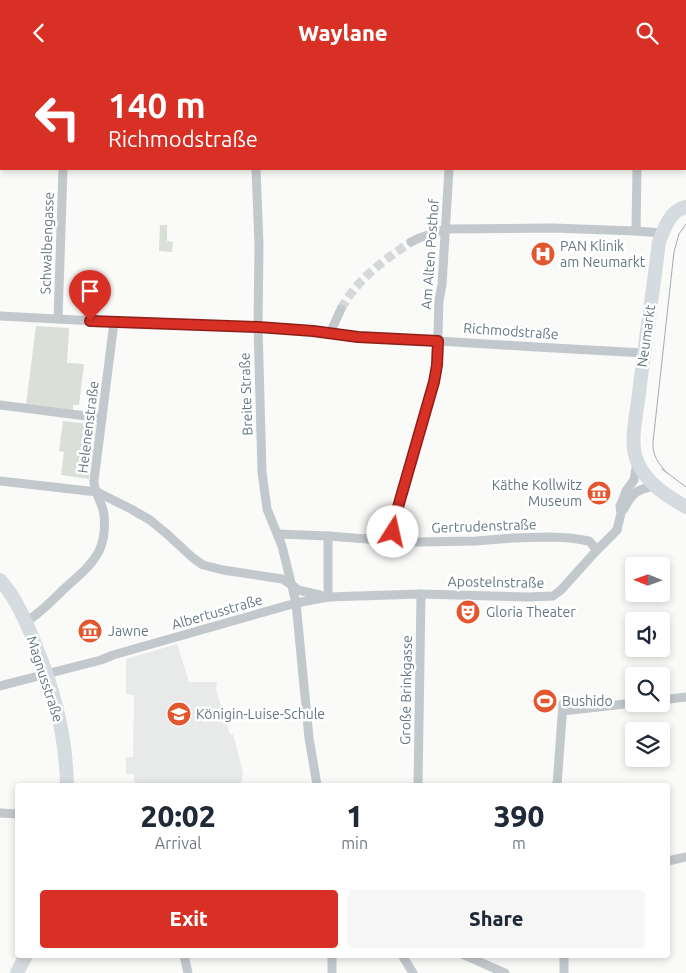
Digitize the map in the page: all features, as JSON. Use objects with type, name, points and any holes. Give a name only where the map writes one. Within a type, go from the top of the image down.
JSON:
[{"type":"main road","name":"Neumarkt","points":[[686,207],[674,214],[664,226],[662,233],[644,353],[634,440],[634,447],[641,468],[655,487],[686,507]]},
{"type":"main road","points":[[641,468],[660,478],[686,497]]},
{"type":"main road","name":"Magnusstraße","points":[[0,580],[13,598],[26,622],[47,673],[63,735],[68,783]]},
{"type":"main road","points":[[16,973],[24,958]]},
{"type":"street","name":"Schwalbengasse","points":[[58,319],[63,170]]},
{"type":"street","name":"Breite Straße","points":[[256,170],[262,472],[267,509],[282,546],[296,603],[309,738],[318,783]]},
{"type":"street","name":"Am Alten Posthof","points":[[393,537],[394,521],[434,382],[437,365],[439,300],[442,285],[449,170]]},
{"type":"street","points":[[636,231],[637,170]]},
{"type":"street","points":[[411,242],[446,229],[554,228],[662,233]]},
{"type":"street","points":[[330,333],[341,309]]},
{"type":"street","name":"Richmodstraße","points":[[0,317],[258,327],[368,338],[644,353]]},
{"type":"street","name":"Helenenstraße","points":[[26,622],[41,611],[81,574],[90,565],[100,549],[104,512],[94,488],[94,481],[114,322]]},
{"type":"street","points":[[0,405],[102,418]]},
{"type":"street","name":"Apostelnstraße","points":[[296,603],[328,597],[421,595],[553,596],[561,590],[617,530],[621,513],[620,506],[626,491],[641,468]]},
{"type":"street","points":[[0,481],[97,492]]},
{"type":"street","name":"Apostelnstraße","points":[[621,513],[635,493],[642,489],[655,487]]},
{"type":"street","name":"Apostelnstraße","points":[[97,492],[150,520],[203,565],[282,579],[298,590],[328,597]]},
{"type":"street","name":"Gertrudenstraße","points":[[278,534],[476,541],[513,538],[571,538],[589,541],[597,550]]},
{"type":"street","points":[[328,536],[328,597]]},
{"type":"street","name":"Große Brinkgasse","points":[[418,783],[421,595]]},
{"type":"street","name":"Albertusstraße","points":[[0,686],[101,660],[296,603]]},
{"type":"street","points":[[670,699],[686,697]]},
{"type":"street","points":[[556,783],[563,708],[625,704]]},
{"type":"street","points":[[0,813],[15,814]]},
{"type":"street","points":[[670,861],[686,857]]},
{"type":"street","points":[[185,958],[188,973]]},
{"type":"street","points":[[332,958],[332,973]]},
{"type":"street","points":[[404,958],[413,973]]},
{"type":"street","points":[[471,958],[505,973]]},
{"type":"street","points":[[564,958],[564,973]]},
{"type":"shaded area","points":[[160,225],[167,225],[167,241],[173,242],[172,252],[159,251]]},
{"type":"shaded area","points":[[36,326],[69,328],[67,363],[84,364],[79,405],[73,405],[73,410],[26,404]]},
{"type":"shaded area","points":[[63,421],[96,425],[89,479],[61,475],[64,452],[59,451]]},
{"type":"shaded area","name":"Königin-Luise-Schule","points":[[177,644],[189,682],[217,682],[216,690],[230,734],[233,734],[243,773],[241,783],[134,783],[134,774],[126,774],[126,757],[133,757],[134,695],[126,694],[126,659]]},
{"type":"tunnel","points":[[341,309],[363,279],[381,263],[411,242]]},
{"type":"tram line","points":[[668,474],[655,456],[653,442],[674,252],[679,234],[686,224]]},
{"type":"tram line","points":[[662,469],[686,487]]},
{"type":"place","name":"PAN Klinik am Neumarkt","points":[[543,254]]},
{"type":"place","name":"Käthe Kollwitz Museum","points":[[599,493]]},
{"type":"place","name":"Gloria Theater","points":[[468,612]]},
{"type":"place","name":"Jawne","points":[[90,631]]},
{"type":"place","name":"Bushido","points":[[545,701]]},
{"type":"place","name":"Königin-Luise-Schule","points":[[179,714]]},
{"type":"route","points":[[90,321],[258,327],[358,337],[438,341],[434,382],[394,521],[393,532]]}]
